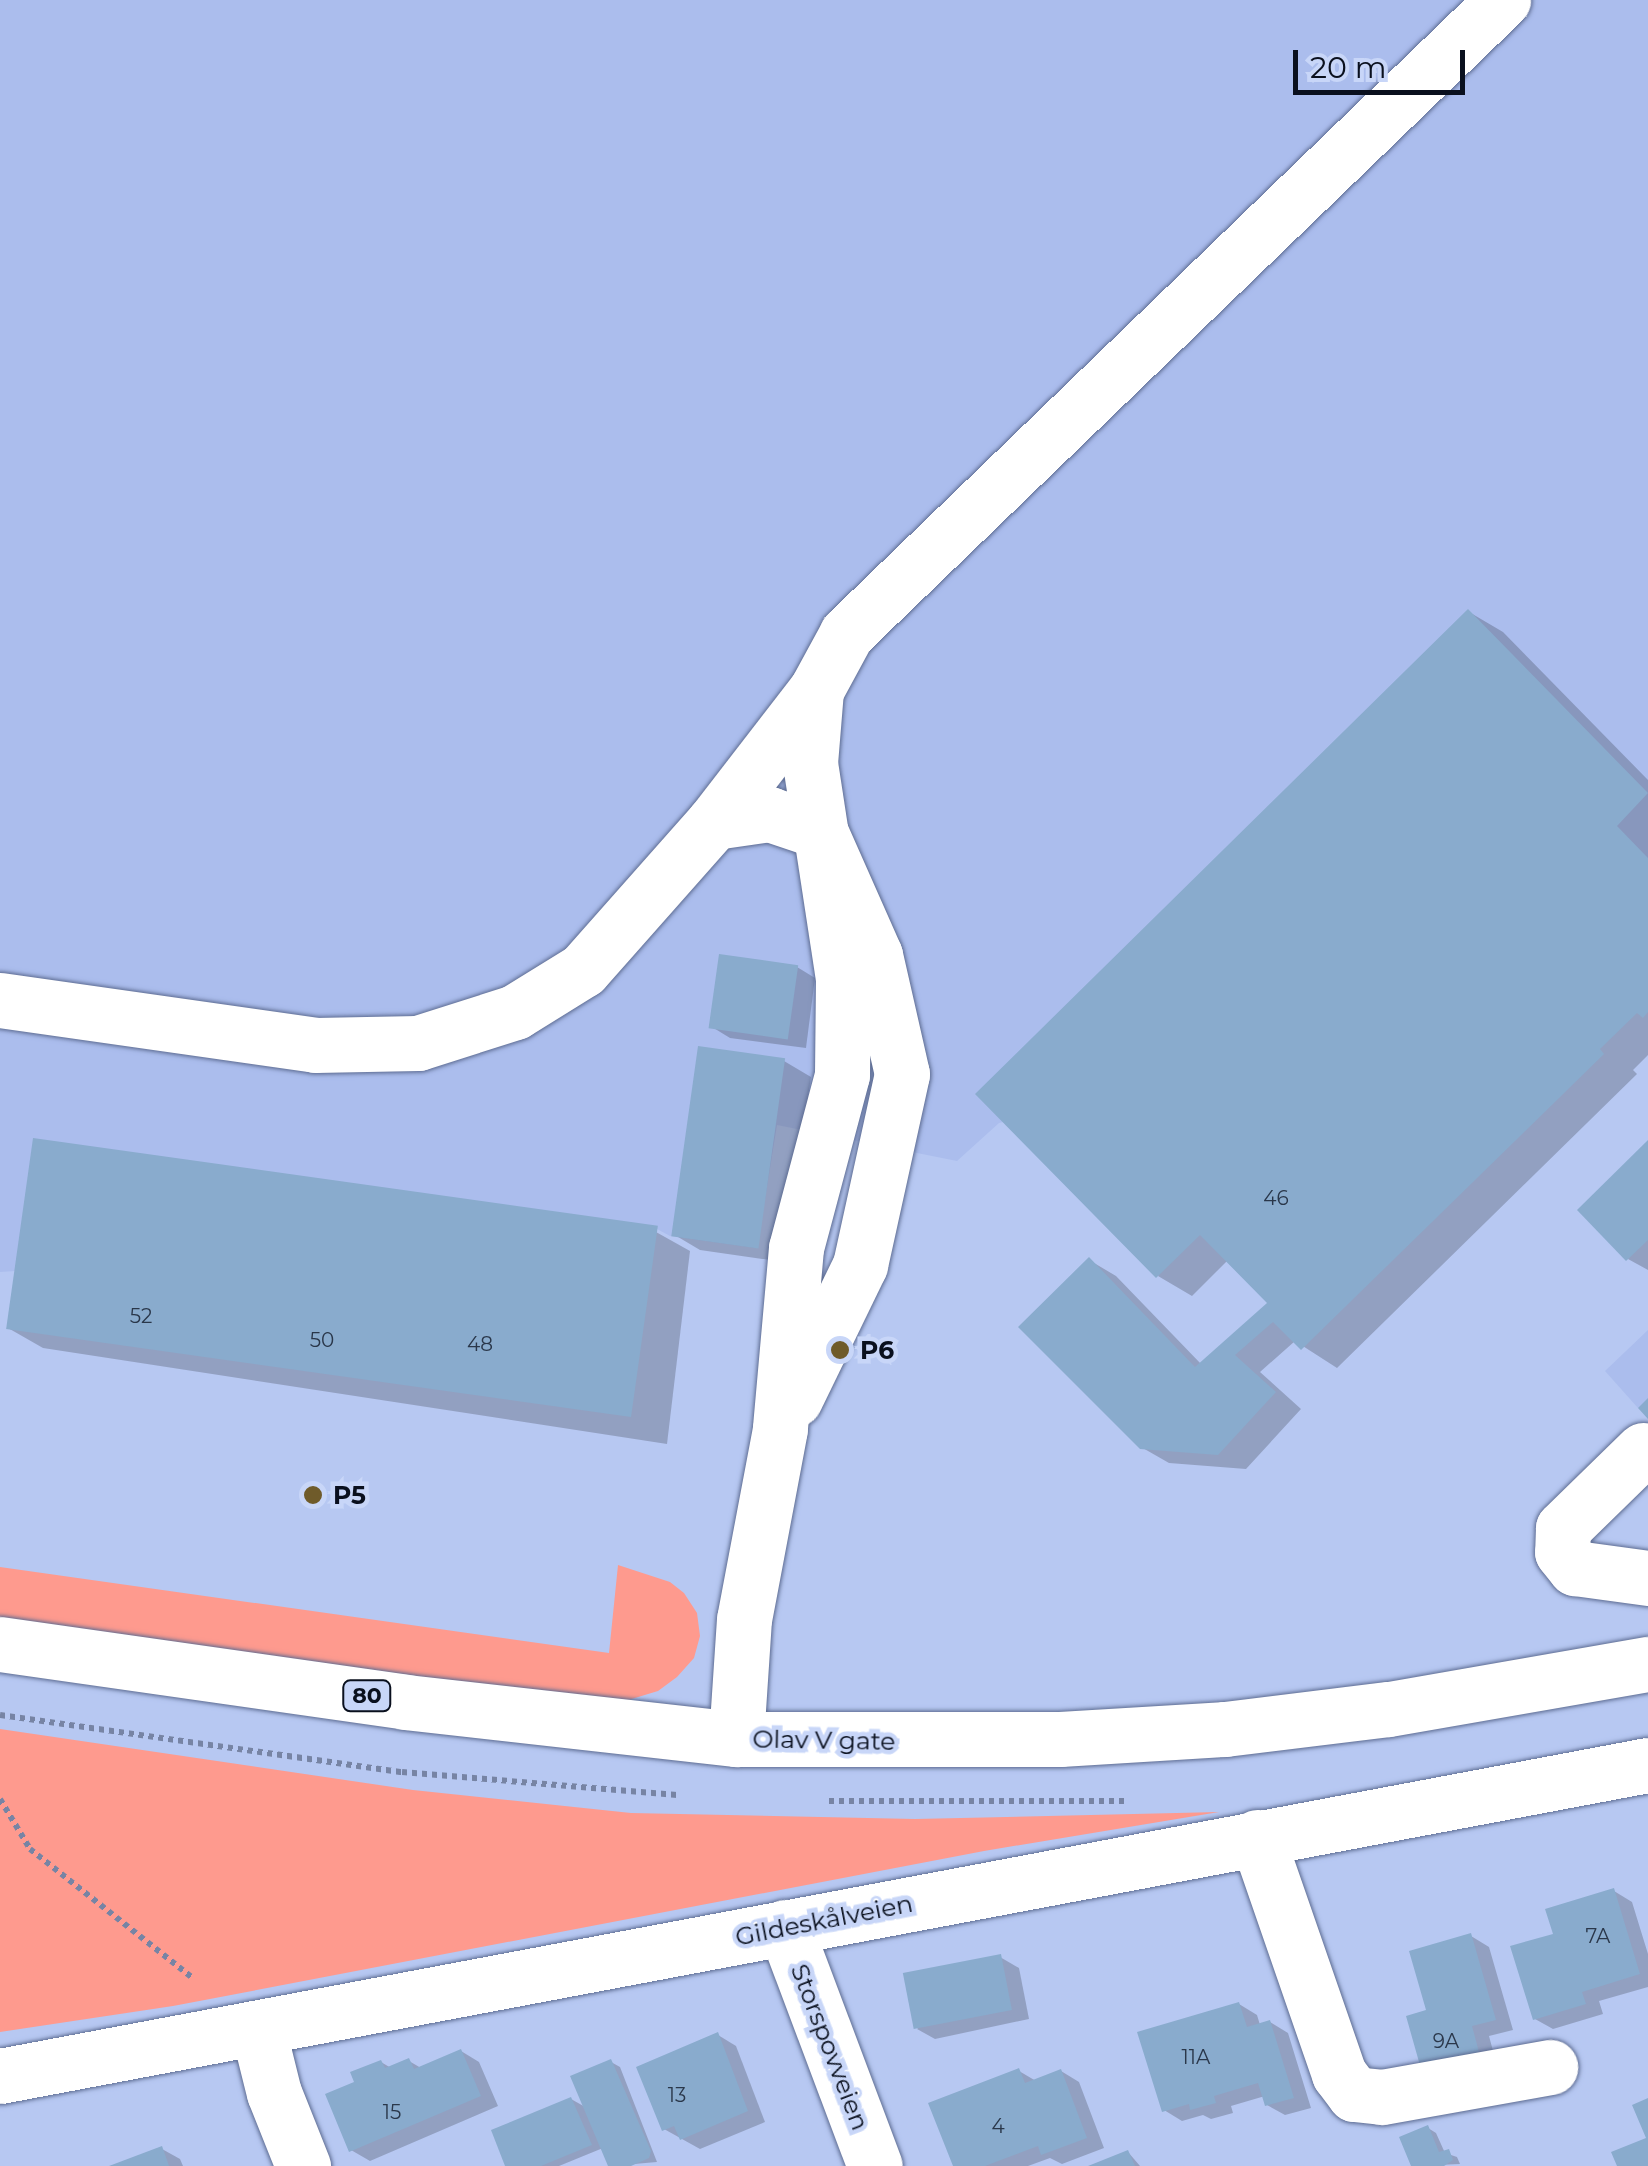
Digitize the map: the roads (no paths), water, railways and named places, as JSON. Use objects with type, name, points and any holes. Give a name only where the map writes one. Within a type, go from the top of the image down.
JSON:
[{"type":"main road","points":[[0,1000],[315,1046],[418,1043],[515,1012],[583,970],[714,822],[816,690],[847,633],[1503,0]]},
{"type":"main road","points":[[736,1739],[744,1619],[780,1429],[860,1265],[902,1074],[875,955],[820,831],[810,763],[816,690]]},
{"type":"main road","points":[[714,822],[769,814],[820,831]]},
{"type":"main road","points":[[1643,1450],[1563,1528],[1562,1552],[1576,1568],[1648,1578]]},
{"type":"main road","name":"Olav V gate","points":[[0,1644],[404,1702],[736,1739],[1060,1739],[1224,1729],[1389,1708],[1648,1664]]},
{"type":"main road","name":"Gildeskålveien","points":[[0,2076],[1648,1765]]},
{"type":"main road","points":[[1257,1837],[1332,2056],[1354,2094],[1382,2098],[1550,2067]]},
{"type":"main road","name":"Storspovveien","points":[[785,1927],[876,2166]]},
{"type":"main road","points":[[258,2029],[274,2093],[303,2166]]},
{"type":"place","name":"P6","points":[[840,1350]]},
{"type":"place","name":"P5","points":[[313,1495]]}]
